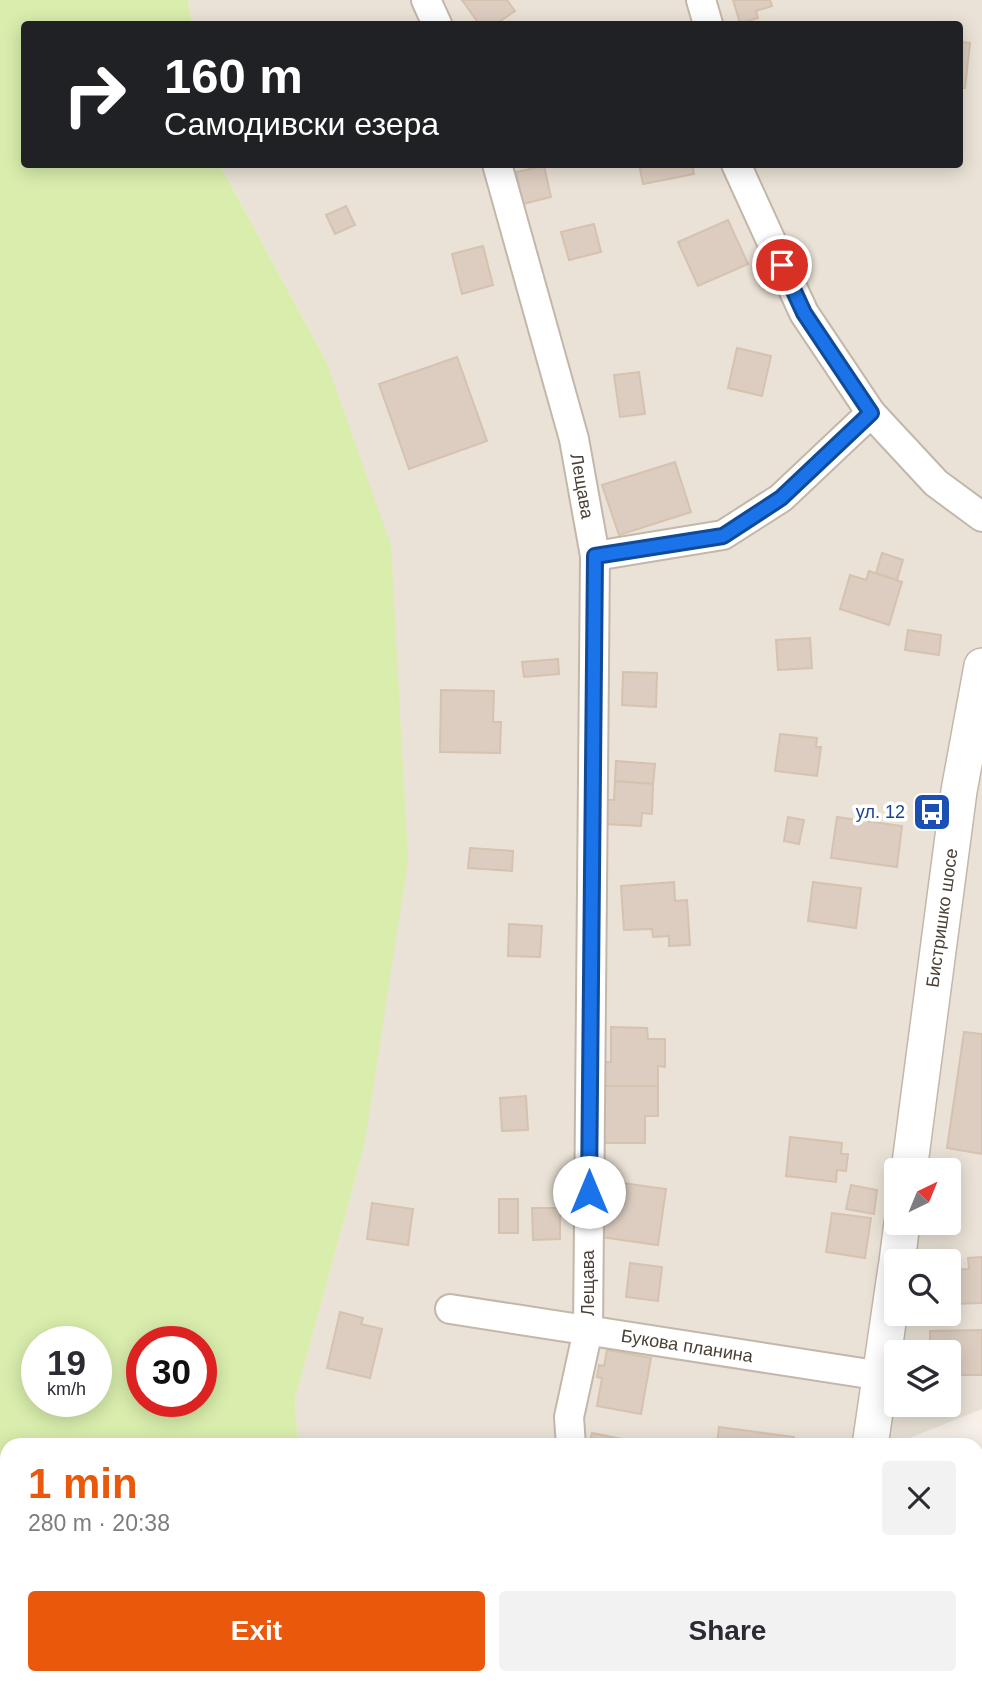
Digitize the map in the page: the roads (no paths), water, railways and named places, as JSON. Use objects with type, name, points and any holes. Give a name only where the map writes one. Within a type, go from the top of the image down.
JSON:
[{"type":"street","points":[[426,0],[436,21]]},
{"type":"street","points":[[702,0],[707,21]]},
{"type":"street","name":"Лещава","points":[[498,168],[573,439],[595,556],[588,1330],[569,1417],[570,1438]]},
{"type":"street","points":[[738,168],[804,313],[871,413],[936,483],[982,517]]},
{"type":"street","points":[[595,556],[723,536],[781,498],[871,413]]},
{"type":"street","name":"Бистришко шосе","points":[[911,1158],[959,791],[982,666]]},
{"type":"street","name":"Букова планина","points":[[450,1309],[882,1376]]},
{"type":"street","points":[[871,1438],[888,1326]]},
{"type":"place","name":"ул. 12","points":[[932,812]]}]
